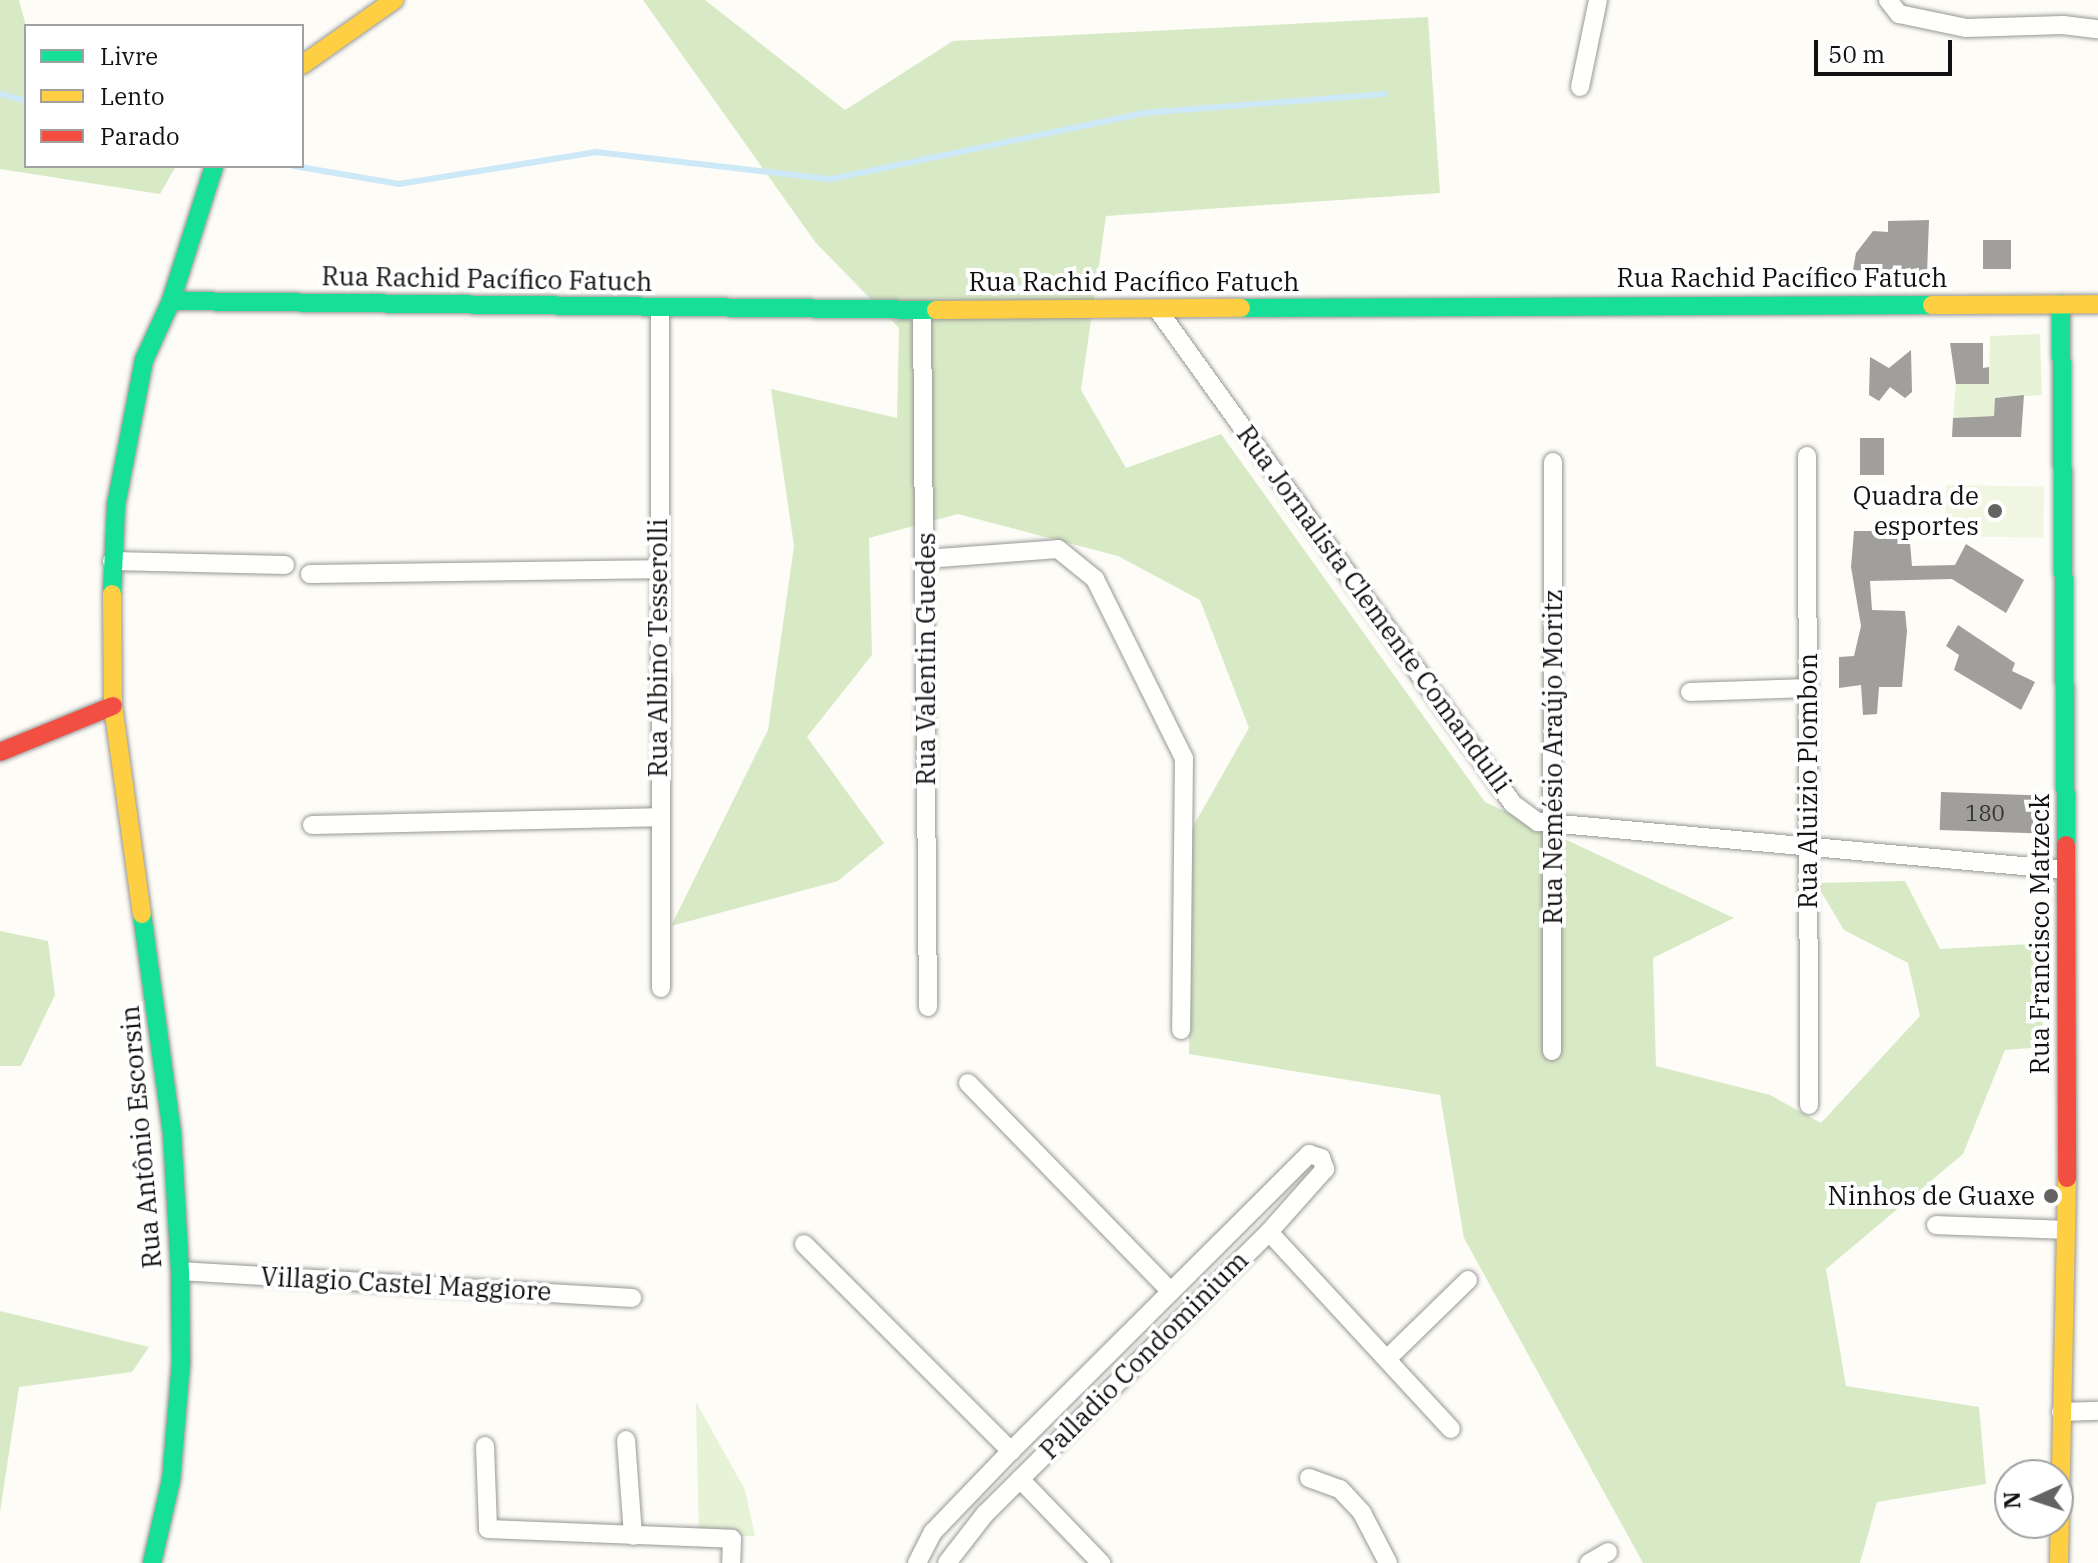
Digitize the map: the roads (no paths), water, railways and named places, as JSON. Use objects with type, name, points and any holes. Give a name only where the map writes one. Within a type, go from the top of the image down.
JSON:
[{"type":"street","points":[[304,64],[394,0]]},
{"type":"street","points":[[1580,87],[1598,0]]},
{"type":"street","points":[[1888,0],[1899,14],[1966,28],[2097,27]]},
{"type":"street","name":"Rua Antônio Escorsin","points":[[152,1563],[171,1480],[181,1362],[180,1271],[172,1133],[113,706],[112,561],[131,414],[144,360],[171,301],[213,168]]},
{"type":"street","name":"Rua Rachid Pacífico Fatuch","points":[[171,301],[922,310],[2098,304]]},
{"type":"street","name":"Rua Francisco Matzeck","points":[[2059,1563],[2066,1230],[2061,304]]},
{"type":"street","name":"Rua Albino Tesserolli","points":[[660,308],[657,569],[661,988]]},
{"type":"street","name":"Rua Valentin Guedes","points":[[922,310],[928,1007]]},
{"type":"street","name":"Rua Jornalista Clemente Comandulli","points":[[1158,310],[1513,804],[1538,822],[1809,850],[2066,870]]},
{"type":"street","name":"Rua Aluizio Plombon","points":[[1807,456],[1809,1105]]},
{"type":"street","name":"Rua Nemésio Araújo Moritz","points":[[1552,1051],[1553,462]]},
{"type":"street","points":[[926,559],[1058,549],[1095,579],[1184,758],[1181,1030]]},
{"type":"street","points":[[112,561],[285,565]]},
{"type":"street","points":[[310,574],[657,569]]},
{"type":"street","points":[[1690,692],[1808,688]]},
{"type":"street","points":[[0,752],[113,706]]},
{"type":"street","points":[[312,825],[659,817]]},
{"type":"street","name":"Palladio Condominium","points":[[968,1083],[1171,1292]]},
{"type":"street","name":"Palladio Condominium","points":[[917,1563],[933,1532],[1011,1451],[1086,1380],[1309,1154],[1321,1158],[1325,1169],[1269,1232],[1020,1479],[947,1563]]},
{"type":"street","points":[[1936,1225],[2066,1230]]},
{"type":"street","name":"Palladio Condominium","points":[[1269,1232],[1451,1429]]},
{"type":"street","name":"Palladio Condominium","points":[[804,1244],[1011,1451]]},
{"type":"street","name":"Villagio Castel Maggiore","points":[[180,1271],[632,1298]]},
{"type":"street","points":[[1387,1359],[1468,1280]]},
{"type":"street","points":[[1086,1380],[1103,1396]]},
{"type":"street","points":[[2061,1412],[2098,1411]]},
{"type":"street","points":[[626,1440],[633,1536]]},
{"type":"street","points":[[485,1446],[488,1529],[732,1539],[731,1563]]},
{"type":"street","points":[[1309,1478],[1340,1489],[1362,1513],[1388,1563]]},
{"type":"street","name":"Palladio Condominium","points":[[1020,1479],[1101,1563]]},
{"type":"street","points":[[1589,1563],[1608,1552]]},
{"type":"waterway","points":[[0,94],[24,100]]},
{"type":"waterway","points":[[304,168],[399,184],[596,152],[831,179],[1143,113],[1385,94]]},
{"type":"place","name":"Quadra de esportes","points":[[1995,511]]},
{"type":"place","name":"Ninhos de Guaxe","points":[[2051,1196]]}]
